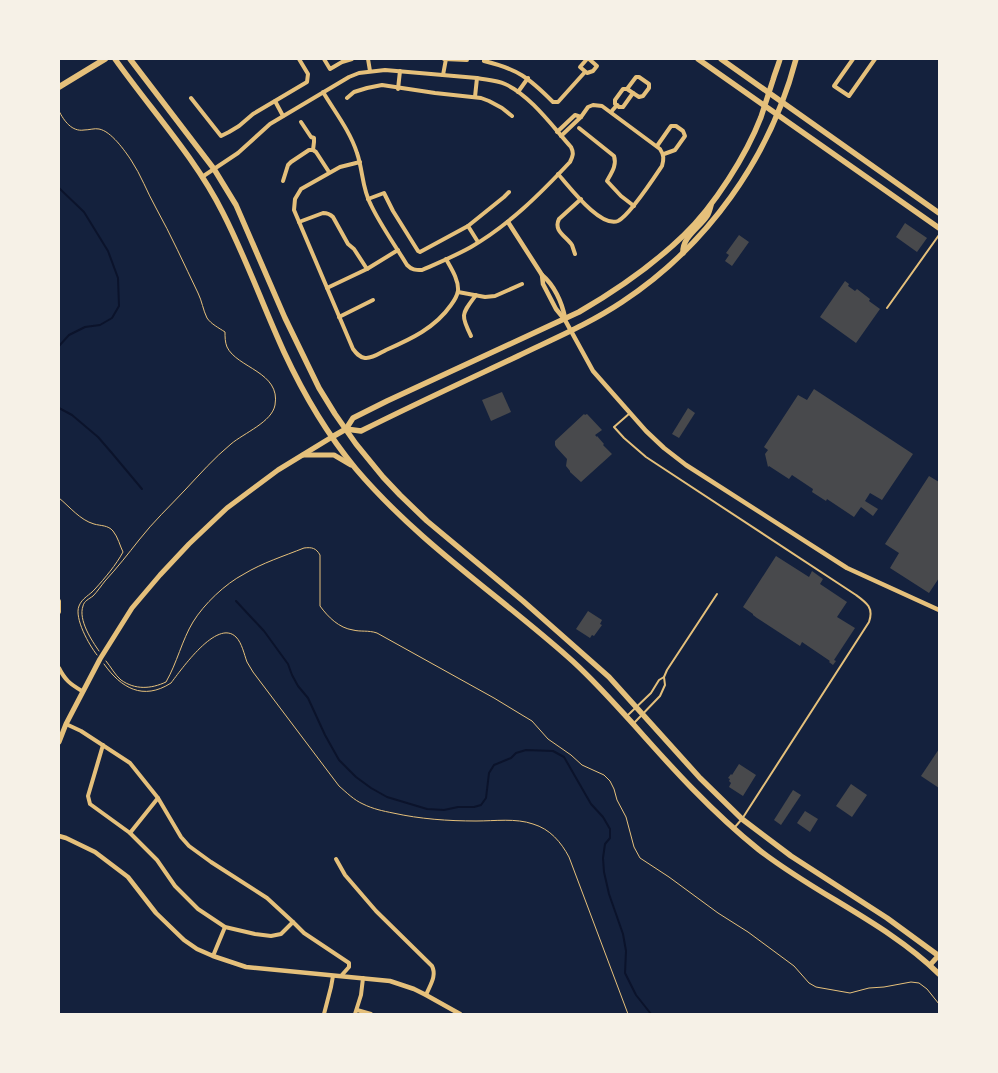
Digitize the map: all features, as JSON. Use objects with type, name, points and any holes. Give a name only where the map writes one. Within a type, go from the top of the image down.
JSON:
[{"type":"highway","points":[[61,86],[105,59]]},
{"type":"main road","points":[[115,59],[156,112],[202,177],[223,212],[284,352],[309,400],[353,466],[381,498],[416,532],[568,657],[600,687],[709,806],[734,828],[784,868],[882,929],[939,974]]},
{"type":"main road","points":[[130,59],[214,169],[236,205],[319,388],[375,468],[427,521],[489,572],[608,677],[700,778],[742,819],[791,856],[939,955],[930,965]]},
{"type":"main road","points":[[698,59],[939,228]]},
{"type":"main road","points":[[721,59],[939,213]]},
{"type":"main road","points":[[59,742],[82,691],[132,608],[160,575],[227,508],[300,456],[346,429],[352,418],[387,400],[565,320],[604,298],[647,267],[686,234],[711,203],[748,145],[760,118],[780,59]]},
{"type":"main road","points":[[346,429],[361,431],[571,331],[627,299],[657,276],[683,253],[714,219],[744,180],[778,114],[796,59]]},
{"type":"main road","points":[[683,253],[685,241],[706,217],[711,203]]},
{"type":"main road","points":[[300,456],[330,454],[353,466]]},
{"type":"street","points":[[191,98],[221,136],[253,114],[307,82],[308,74],[299,59]]},
{"type":"street","points":[[324,59],[330,69],[352,59]]},
{"type":"street","points":[[368,59],[370,71]]},
{"type":"street","points":[[444,75],[445,59],[467,59]]},
{"type":"street","points":[[485,59],[484,61],[508,67],[528,78],[554,102],[558,102],[585,72]]},
{"type":"street","points":[[588,59],[598,66],[590,73],[585,72],[580,67],[588,59]]},
{"type":"street","points":[[854,59],[834,86],[849,96],[874,59]]},
{"type":"street","points":[[202,177],[238,153],[265,128],[283,116],[323,92],[348,77],[359,73],[385,70],[478,78],[505,84],[529,100],[571,147],[574,154],[570,162],[544,190],[508,222],[478,242],[446,259],[422,270],[411,269],[371,206],[364,186],[360,162],[351,139],[323,92]]},
{"type":"street","points":[[398,89],[400,71]]},
{"type":"street","points":[[627,89],[633,93],[638,97],[643,96],[650,88],[649,84],[636,77],[615,100],[615,104],[619,107],[623,107],[633,93]]},
{"type":"street","points":[[475,97],[478,78]]},
{"type":"street","points":[[518,92],[528,78]]},
{"type":"street","points":[[347,98],[354,92],[382,85],[398,89],[475,97],[489,101],[512,116]]},
{"type":"street","points":[[275,101],[283,116]]},
{"type":"street","points":[[558,174],[580,199],[605,220],[611,222],[618,221],[634,206],[662,166],[664,160],[664,154],[660,149],[602,106],[593,105],[588,107],[580,117],[575,115],[559,134]]},
{"type":"street","points":[[611,112],[617,105]]},
{"type":"street","points":[[301,122],[310,137],[314,138],[313,150]]},
{"type":"street","points":[[656,146],[671,126],[676,126],[684,131],[685,136],[675,150],[664,154]]},
{"type":"street","points":[[579,128],[614,156],[615,166],[607,181],[634,206]]},
{"type":"street","points":[[283,181],[288,165],[309,150],[313,150]]},
{"type":"street","points":[[313,150],[328,172]]},
{"type":"street","points":[[360,162],[328,172],[301,190],[294,199],[294,210],[338,317],[356,354],[370,358],[412,338],[438,320],[455,300],[458,292],[457,280],[446,259]]},
{"type":"street","points":[[368,199],[384,193],[393,211],[420,252],[468,226],[509,192]]},
{"type":"street","points":[[575,254],[572,245],[558,228],[557,223],[580,199]]},
{"type":"street","points":[[299,222],[323,213],[330,214],[348,244],[354,249],[367,269]]},
{"type":"street","points":[[508,222],[542,275],[543,284],[556,309],[565,320],[593,371],[646,431],[664,448],[686,465],[847,568],[939,610]]},
{"type":"street","points":[[468,226],[478,242]]},
{"type":"street","points":[[327,288],[367,269],[398,250]]},
{"type":"street","points":[[458,292],[485,297],[495,296],[522,284]]},
{"type":"street","points":[[471,336],[465,324],[464,313],[476,296]]},
{"type":"street","points":[[338,317],[373,300]]},
{"type":"street","points":[[59,601],[59,612]]},
{"type":"street","points":[[59,668],[64,678],[70,684],[82,691]]},
{"type":"street","points":[[66,724],[81,731],[130,763],[158,798],[181,837],[189,846],[267,898],[304,933],[349,963],[349,966],[341,976]]},
{"type":"street","points":[[103,745],[88,796],[90,804],[130,833],[157,860],[175,886],[198,909],[225,927],[255,934],[271,936],[281,934],[293,922]]},
{"type":"street","points":[[130,833],[158,798]]},
{"type":"street","points":[[59,836],[95,852],[128,877],[171,929],[197,949],[246,967],[390,982],[414,989],[460,1014]]},
{"type":"street","points":[[336,859],[345,876],[376,911],[432,966],[434,978],[426,995]]},
{"type":"street","points":[[213,956],[225,927]]},
{"type":"street","points":[[324,1014],[332,987],[333,976]]},
{"type":"street","points":[[363,978],[356,1012],[371,1014]]},
{"type":"lane","points":[[888,308],[939,235]]},
{"type":"lane","points":[[630,413],[614,427],[646,457],[860,598],[869,606],[871,616],[868,622],[742,819],[734,828]]},
{"type":"lane","points":[[633,724],[656,701],[664,689],[664,677],[667,670],[717,594]]},
{"type":"lane","points":[[626,716],[664,677]]},
{"type":"path","points":[[59,112],[64,121],[73,128],[81,131],[100,129],[112,136],[130,159],[152,198],[190,275],[200,296],[207,318],[225,332],[226,343],[232,354],[267,379],[272,386],[276,404],[267,420],[231,444],[207,466],[139,539],[128,555],[83,606],[82,616],[90,639],[120,679],[133,687],[142,688],[166,682],[193,622],[201,610],[213,598],[244,574],[304,548],[312,547],[320,555],[320,606],[335,622],[352,630],[377,633],[532,721],[548,738],[582,765],[610,781],[626,817],[634,847],[640,858],[794,966],[809,983],[816,987],[850,993],[869,988],[911,982],[919,983],[927,989],[939,1004]]},
{"type":"path","points":[[59,499],[85,520],[109,527],[124,552],[94,590],[84,599],[78,609],[78,616],[85,637],[96,654]]},
{"type":"path","points":[[101,661],[117,680],[134,690],[158,689],[171,683],[204,644],[223,632],[230,633],[240,642],[253,672],[339,786],[350,796],[375,809],[414,817],[446,821],[520,821],[535,825],[550,833],[561,844],[568,857],[628,1014]]},
{"type":"building","points":[[905,223],[927,238],[917,252],[896,237]]},
{"type":"building","points":[[739,235],[749,242],[732,266],[725,261],[729,255],[726,253]]},
{"type":"building","points":[[845,281],[849,284],[848,286],[855,291],[857,289],[880,309],[856,343],[820,317]]},
{"type":"building","points":[[814,389],[913,454],[882,500],[870,493],[865,501],[878,509],[873,516],[861,507],[854,517],[827,499],[826,501],[812,492],[813,489],[792,475],[789,479],[768,467],[765,454],[768,450],[764,447],[798,395],[807,400]]},
{"type":"building","points":[[502,392],[511,412],[491,421],[482,400]]},
{"type":"building","points":[[688,408],[695,413],[679,438],[672,434]]},
{"type":"building","points":[[584,414],[587,414],[602,430],[595,435],[612,454],[581,482],[566,466],[567,459],[556,447],[555,441]]},
{"type":"building","points":[[929,476],[939,482],[939,578],[929,593],[890,568],[899,553],[885,544]]},
{"type":"building","points":[[776,556],[809,577],[812,571],[823,579],[820,584],[847,602],[837,617],[855,628],[834,660],[836,661],[833,665],[802,642],[800,646],[743,607]]},
{"type":"building","points":[[588,611],[602,620],[600,624],[602,625],[594,636],[592,635],[590,638],[576,629]]},
{"type":"building","points":[[939,749],[939,788],[921,776]]},
{"type":"building","points":[[739,764],[756,775],[743,796],[729,787],[731,783],[728,778]]},
{"type":"building","points":[[851,784],[867,795],[852,817],[836,806]]},
{"type":"building","points":[[793,790],[801,795],[781,825],[774,820]]},
{"type":"building","points":[[805,811],[818,819],[810,832],[797,823]]},
{"type":"waterway","points":[[59,188],[84,212],[108,251],[118,278],[119,306],[112,318],[100,325],[85,327],[69,335],[59,346]]},
{"type":"waterway","points":[[59,408],[72,415],[98,437],[142,489]]},
{"type":"waterway","points":[[236,601],[264,631],[288,664],[298,686],[308,698],[339,760],[356,777],[387,797],[427,809],[444,810],[458,807],[474,807],[481,805],[486,798],[489,773],[494,765],[511,758],[516,753],[526,750],[553,751],[564,757],[591,804],[603,817],[610,829],[610,838],[605,844],[603,858],[604,872],[609,894],[623,934],[626,951],[625,973],[636,995],[651,1014]]}]
